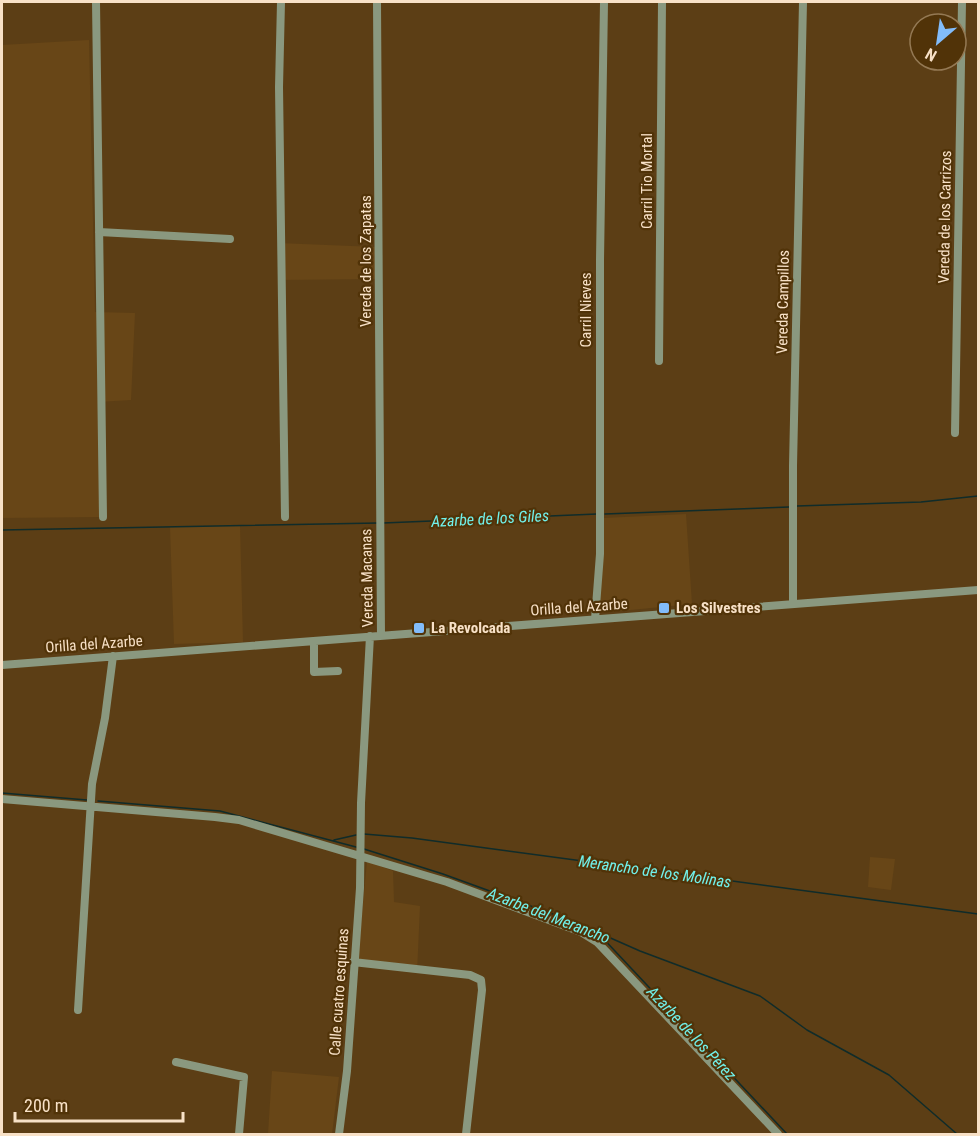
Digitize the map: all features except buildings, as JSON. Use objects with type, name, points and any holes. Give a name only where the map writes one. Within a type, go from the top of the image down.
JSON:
[{"type":"street","points":[[96,2],[104,517]]},
{"type":"street","points":[[281,2],[279,87],[285,517]]},
{"type":"street","name":"Vereda de los Zapatas","points":[[377,2],[380,519]]},
{"type":"street","name":"Carril Nieves","points":[[595,619],[600,554],[600,260],[604,2]]},
{"type":"street","name":"Carril Tio Mortal","points":[[659,361],[662,2]]},
{"type":"street","name":"Vereda Campillos","points":[[793,603],[793,466],[803,2]]},
{"type":"street","name":"Vereda de los Carrizos","points":[[956,433],[962,2]]},
{"type":"street","points":[[99,232],[230,239]]},
{"type":"street","name":"Vereda Macanas","points":[[380,519],[381,636]]},
{"type":"street","name":"Orilla del Azarbe","points":[[2,665],[978,590]]},
{"type":"street","name":"Calle cuatro esquinas","points":[[339,1134],[347,1071],[360,888],[359,851],[370,636]]},
{"type":"street","points":[[314,641],[314,672],[338,671]]},
{"type":"street","points":[[78,1010],[92,784],[105,718],[113,656]]},
{"type":"street","points":[[2,799],[215,816],[238,820],[359,851],[581,932],[597,942],[778,1134]]},
{"type":"street","points":[[353,962],[475,975],[481,980],[483,990],[465,1134]]},
{"type":"street","points":[[176,1062],[244,1077],[239,1134]]},
{"type":"shaded area","points":[[89,40],[95,312],[135,313],[131,400],[98,402],[100,517],[2,518],[2,45]]},
{"type":"shaded area","points":[[278,243],[376,247],[376,279],[278,280]]},
{"type":"shaded area","points":[[686,514],[692,604],[599,613],[604,518]]},
{"type":"shaded area","points":[[240,525],[243,642],[174,644],[170,527]]},
{"type":"shaded area","points":[[870,857],[895,859],[891,890],[868,887]]},
{"type":"shaded area","points":[[367,861],[393,871],[394,902],[420,906],[417,973],[357,966]]},
{"type":"shaded area","points":[[272,1071],[339,1077],[332,1134],[268,1134]]},
{"type":"waterway","name":"Azarbe de los Giles","points":[[797,506],[921,502],[978,496]]},
{"type":"waterway","name":"Azarbe de los Giles","points":[[605,514],[789,507]]},
{"type":"waterway","name":"Azarbe de los Giles","points":[[383,523],[597,514]]},
{"type":"waterway","name":"Azarbe de los Giles","points":[[2,530],[378,523]]},
{"type":"waterway","name":"Azarbe del Merancho","points":[[2,793],[87,800]]},
{"type":"waterway","name":"Azarbe del Merancho","points":[[98,801],[220,811],[356,847]]},
{"type":"waterway","name":"Merancho de los Molinas","points":[[364,834],[412,838],[978,914]]},
{"type":"waterway","name":"Merancho de los Molinas","points":[[334,840],[356,835]]},
{"type":"waterway","name":"Azarbe del Merancho","points":[[364,849],[443,874],[572,921],[640,951],[760,996],[807,1030],[889,1075],[957,1134]]},
{"type":"waterway","name":"Azarbe de los Pérez","points":[[599,934],[787,1134]]},
{"type":"place","name":"Los Silvestres","points":[[664,608]]},
{"type":"place","name":"La Revolcada","points":[[419,628]]}]
